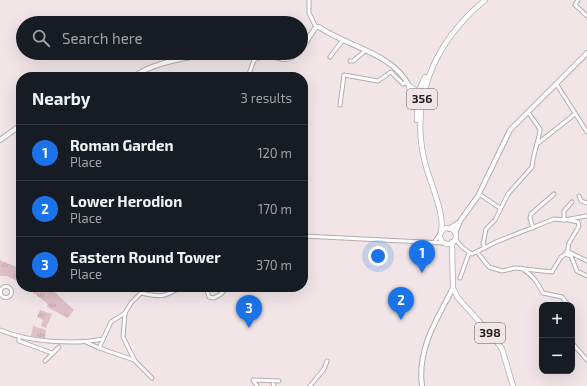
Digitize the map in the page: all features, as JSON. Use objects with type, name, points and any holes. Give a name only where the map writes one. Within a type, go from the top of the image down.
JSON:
[{"type":"main road","name":"356","points":[[441,233],[440,215],[425,164],[421,141],[421,100],[431,70],[445,44],[465,18],[485,0]]},
{"type":"main road","points":[[408,84],[416,90],[420,88],[434,57],[440,47],[445,44]]},
{"type":"main road","points":[[408,84],[411,97],[417,110],[418,136],[421,141]]},
{"type":"main road","points":[[408,84],[412,94],[421,100]]},
{"type":"main road","points":[[411,97],[418,101],[421,100]]},
{"type":"main road","name":"356","points":[[440,215],[449,229]]},
{"type":"main road","points":[[449,242],[455,233],[449,229],[441,233],[449,242],[451,250],[453,288]]},
{"type":"main road","name":"398","points":[[453,288],[458,298],[502,349],[513,386]]},
{"type":"street","points":[[309,0],[309,13],[316,27],[342,41],[377,55],[395,67],[408,84]]},
{"type":"street","points":[[578,0],[575,5],[587,16]]},
{"type":"street","points":[[308,39],[316,27]]},
{"type":"street","points":[[330,57],[342,41]]},
{"type":"street","points":[[350,61],[353,61],[365,51]]},
{"type":"street","points":[[455,233],[460,221],[479,194],[505,138],[515,124],[557,85],[587,53]]},
{"type":"street","points":[[143,72],[158,65],[180,60]]},
{"type":"street","points":[[250,72],[254,60]]},
{"type":"street","points":[[340,105],[344,75],[378,81],[391,72],[403,84],[408,84]]},
{"type":"street","points":[[557,85],[587,132]]},
{"type":"street","points":[[485,248],[483,244],[486,229],[495,220],[500,208],[514,186],[532,167],[532,156],[537,144],[540,128],[528,112]]},
{"type":"street","points":[[537,144],[575,114]]},
{"type":"street","points":[[0,140],[16,129]]},
{"type":"street","points":[[479,194],[500,208]]},
{"type":"street","points":[[533,228],[530,218],[531,214],[554,194]]},
{"type":"street","points":[[579,196],[581,201],[587,203]]},
{"type":"street","points":[[566,220],[564,211],[572,202]]},
{"type":"street","points":[[566,220],[587,216]]},
{"type":"street","points":[[308,236],[449,242],[472,254],[554,219],[566,220],[579,224],[566,252],[552,272],[519,268],[512,268],[504,271],[492,268],[477,252]]},
{"type":"street","points":[[449,229],[460,221]]},
{"type":"street","points":[[435,241],[441,233]]},
{"type":"street","points":[[566,252],[587,261]]},
{"type":"street","points":[[566,252],[571,256],[577,271],[587,276]]},
{"type":"street","points":[[460,278],[469,253]]},
{"type":"street","points":[[519,268],[530,273],[536,279],[543,293],[559,296],[565,299],[566,302]]},
{"type":"street","points":[[422,386],[421,366],[426,343],[453,288]]},
{"type":"street","points":[[152,378],[129,353],[124,337],[126,313],[131,304],[141,293],[159,297],[165,296],[172,292]]},
{"type":"street","points":[[208,292],[210,297],[214,298],[223,292]]},
{"type":"street","points":[[99,348],[111,322],[126,313]]},
{"type":"street","points":[[0,330],[19,336],[64,342],[86,342],[103,339]]},
{"type":"street","points":[[19,336],[19,340],[52,353]]},
{"type":"street","points":[[86,342],[134,360]]},
{"type":"street","points":[[575,346],[587,360]]},
{"type":"street","points":[[45,361],[58,347]]},
{"type":"street","points":[[310,386],[321,374],[327,361]]},
{"type":"street","points":[[256,386],[254,380],[279,381]]},
{"type":"green space","points":[[0,260],[16,267],[16,280],[7,276],[0,276]]},
{"type":"green space","points":[[32,292],[54,292],[74,310],[68,318],[47,307],[48,304]]},
{"type":"green space","points":[[40,310],[52,314],[46,328],[41,326],[43,320],[37,317]]},
{"type":"green space","points":[[33,326],[46,330],[45,338],[31,336]]},
{"type":"place","name":"Roman Garden","points":[[422,273]]},
{"type":"place","name":"Lower Herodion","points":[[401,320]]},
{"type":"place","name":"Eastern Round Tower","points":[[249,328]]}]
